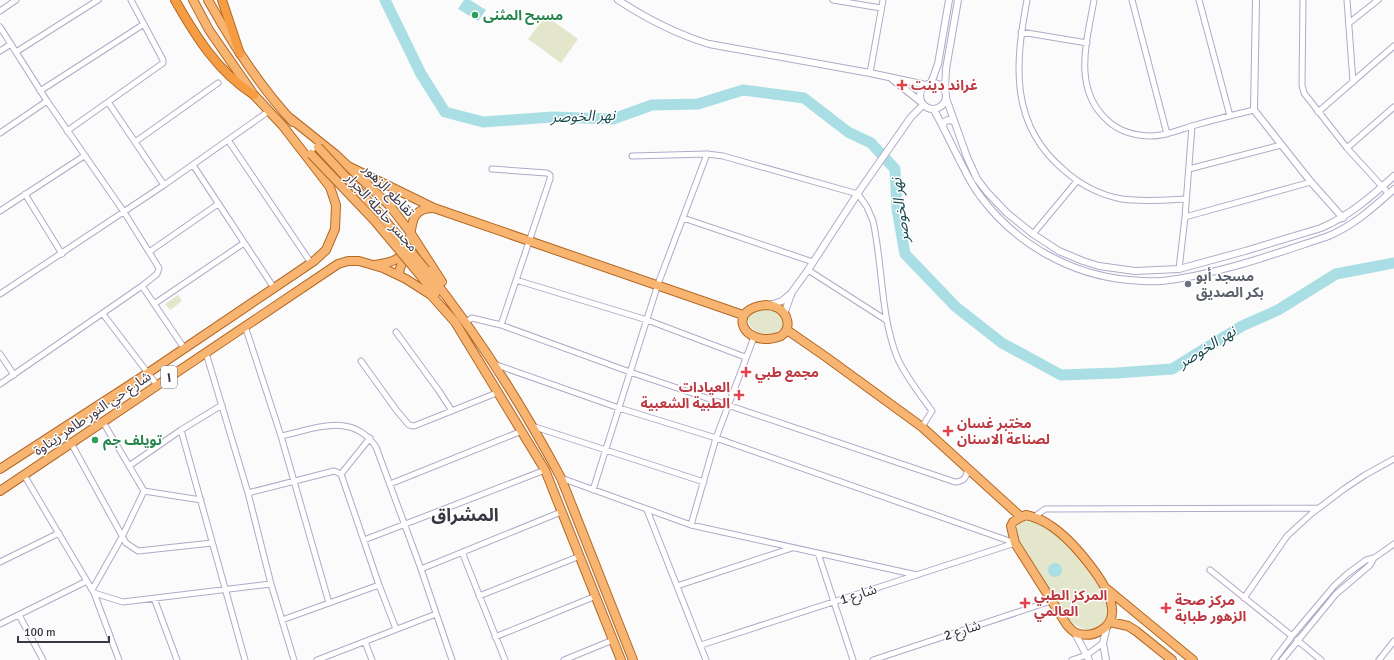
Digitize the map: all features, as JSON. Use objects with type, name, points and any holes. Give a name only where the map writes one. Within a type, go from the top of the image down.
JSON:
[{"type":"highway","points":[[175,0],[188,24],[212,59],[243,88],[254,95]]},
{"type":"highway","points":[[222,0],[240,54]]},
{"type":"main road","points":[[193,0],[209,30],[254,95],[283,126],[330,187]]},
{"type":"main road","points":[[208,0],[240,54],[264,87],[290,118]]},
{"type":"main road","name":"مجسر حاملة الجرار","points":[[290,118],[380,213],[423,272],[456,322]]},
{"type":"main road","name":"تقاطع الزهور","points":[[290,118],[335,154],[390,206],[410,232],[464,319]]},
{"type":"main road","name":"مجسر حاملة الجرار","points":[[283,126],[423,272],[464,319]]},
{"type":"main road","points":[[319,172],[325,171],[333,165],[335,154]]},
{"type":"main road","points":[[330,187],[329,181],[332,172],[338,167],[348,166],[434,208],[658,284],[743,315]]},
{"type":"main road","name":"شارع حي النور طاهر زيناوة","points":[[1,466],[148,372],[311,263],[326,250],[335,228],[336,205],[330,187]]},
{"type":"main road","points":[[375,265],[395,260],[404,253],[410,241],[412,222],[417,215],[425,209],[434,208]]},
{"type":"main road","points":[[399,275],[400,268],[408,257],[416,253],[424,254]]},
{"type":"main road","name":"شارع حي النور طاهر زيناوة","points":[[0,491],[338,264],[348,261],[359,261],[375,265]]},
{"type":"main road","points":[[375,265],[413,282],[431,295],[456,322],[545,470],[621,660]]},
{"type":"main road","points":[[770,305],[777,307],[784,314],[788,323],[786,330],[777,338],[762,339],[754,337],[743,325],[743,315],[753,308],[770,305]]},
{"type":"main road","points":[[464,319],[532,425],[561,478],[633,660]]},
{"type":"main road","points":[[786,330],[826,357],[922,427],[1021,517]]},
{"type":"main road","points":[[1106,588],[1112,606],[1112,614],[1108,624],[1104,629],[1096,634],[1087,635],[1075,633],[1067,625],[1015,543],[1011,526],[1013,522],[1026,515],[1034,517],[1062,534],[1085,559],[1106,588],[1193,660]]},
{"type":"main road","points":[[1108,624],[1128,626],[1172,660]]},
{"type":"street","points":[[0,10],[16,0]]},
{"type":"street","points":[[16,52],[98,0]]},
{"type":"street","points":[[67,130],[163,63],[163,60],[132,0]]},
{"type":"street","points":[[618,0],[663,27],[709,44],[891,78],[928,84],[939,84],[945,90]]},
{"type":"street","points":[[833,0],[881,8]]},
{"type":"street","points":[[870,73],[883,0]]},
{"type":"street","points":[[922,104],[920,94],[921,91],[928,84],[938,64],[949,0]]},
{"type":"street","points":[[958,0],[946,69],[945,90],[946,98],[967,157],[978,179],[987,192],[1007,213],[1033,234],[1066,254],[1099,266],[1135,272],[1179,269],[1321,228],[1343,218],[1394,176]]},
{"type":"street","points":[[1027,0],[1021,32],[1018,58],[1018,77],[1020,93],[1028,120],[1035,136],[1044,150],[1077,181],[1100,193],[1122,199],[1146,201],[1186,199]]},
{"type":"street","points":[[1094,0],[1084,73],[1086,88],[1092,101],[1100,114],[1110,124],[1123,131],[1138,135],[1152,136],[1167,134],[1254,110]]},
{"type":"street","points":[[1132,0],[1167,134]]},
{"type":"street","points":[[1199,0],[1230,116]]},
{"type":"street","points":[[1256,0],[1254,110],[1311,182],[1343,218]]},
{"type":"street","points":[[1303,0],[1302,84],[1304,93],[1347,148],[1389,194]]},
{"type":"street","points":[[1347,0],[1352,82]]},
{"type":"street","points":[[1349,23],[1378,0]]},
{"type":"street","points":[[40,91],[144,24]]},
{"type":"street","points":[[0,27],[40,91],[124,212],[159,268],[158,274],[142,286],[0,384]]},
{"type":"street","points":[[1021,32],[1087,43]]},
{"type":"street","points":[[0,51],[11,44]]},
{"type":"street","points":[[1318,112],[1394,46]]},
{"type":"street","points":[[891,78],[922,104],[934,110],[971,184],[990,209],[1010,228],[1027,242],[1055,259],[1083,271],[1111,279],[1160,282],[1188,278],[1248,262],[1336,233],[1358,219],[1394,189]]},
{"type":"street","points":[[135,142],[218,83]]},
{"type":"street","points":[[934,110],[941,107],[946,98]]},
{"type":"street","points":[[0,132],[47,101]]},
{"type":"street","points":[[108,102],[164,185]]},
{"type":"street","points":[[770,305],[782,301],[792,292],[859,192],[911,117],[922,104]]},
{"type":"street","points":[[1347,148],[1394,107]]},
{"type":"street","points":[[0,294],[164,185],[269,111]]},
{"type":"street","points":[[943,127],[944,122],[948,120],[954,121]]},
{"type":"street","points":[[1179,269],[1192,126]]},
{"type":"street","points":[[228,140],[311,263]]},
{"type":"street","points":[[1189,169],[1281,145]]},
{"type":"street","points":[[593,490],[658,284],[707,154]]},
{"type":"street","points":[[632,156],[707,154],[723,156],[859,192],[871,213],[875,231],[884,314],[897,358],[916,390],[932,411],[922,427]]},
{"type":"street","points":[[0,211],[84,156]]},
{"type":"street","points":[[193,165],[274,288]]},
{"type":"street","points":[[492,169],[547,173],[550,175],[550,179],[501,325]]},
{"type":"street","points":[[1033,234],[1077,181]]},
{"type":"street","points":[[1185,216],[1311,182]]},
{"type":"street","points":[[25,194],[62,254]]},
{"type":"street","points":[[149,252],[218,204]]},
{"type":"street","points":[[683,218],[813,262]]},
{"type":"street","points":[[154,304],[244,243]]},
{"type":"street","points":[[1245,251],[1248,262]]},
{"type":"street","points":[[808,270],[886,320]]},
{"type":"street","points":[[516,280],[647,320],[745,357]]},
{"type":"street","points":[[142,286],[184,348]]},
{"type":"street","points":[[784,314],[792,292]]},
{"type":"street","points":[[103,314],[157,385]]},
{"type":"street","points":[[464,319],[472,318],[501,325],[630,372],[955,482],[961,481],[965,477],[967,472],[966,466]]},
{"type":"street","points":[[245,326],[281,436],[329,603]]},
{"type":"street","points":[[396,332],[452,411]]},
{"type":"street","points":[[690,525],[716,438],[745,357],[754,337]]},
{"type":"street","points":[[206,353],[248,493],[271,584],[294,660]]},
{"type":"street","points":[[0,354],[14,375]]},
{"type":"street","points":[[361,360],[409,426],[414,426],[499,392]]},
{"type":"street","points":[[494,364],[619,408],[716,438],[1015,543]]},
{"type":"street","points":[[129,466],[181,430],[222,405]]},
{"type":"street","points":[[103,422],[144,491]]},
{"type":"street","points":[[281,436],[338,424],[354,428],[370,438],[376,447],[406,525],[450,660]]},
{"type":"street","points":[[532,425],[704,482]]},
{"type":"street","points":[[181,430],[245,660]]},
{"type":"street","points":[[390,484],[522,431]]},
{"type":"street","points":[[341,474],[370,438]]},
{"type":"street","points":[[71,443],[122,536],[126,542],[138,551],[212,543]]},
{"type":"street","points":[[1244,598],[1287,536],[1319,508],[1365,475],[1394,459]]},
{"type":"street","points":[[364,540],[545,470]]},
{"type":"street","points":[[248,493],[334,471],[341,474],[379,585],[396,629]]},
{"type":"street","points":[[24,475],[93,591],[119,660]]},
{"type":"street","points":[[561,478],[690,525],[917,575]]},
{"type":"street","points":[[144,491],[201,500]]},
{"type":"street","points":[[93,591],[144,491]]},
{"type":"street","points":[[1034,517],[1045,509],[1319,508]]},
{"type":"street","points":[[647,510],[706,660]]},
{"type":"street","points":[[421,569],[561,512]]},
{"type":"street","points":[[0,562],[59,533]]},
{"type":"street","name":"شارع 1","points":[[701,645],[1015,543]]},
{"type":"street","points":[[1274,660],[1334,586],[1366,560],[1374,558],[1394,544]]},
{"type":"street","points":[[677,586],[794,548]]},
{"type":"street","points":[[462,552],[505,660]]},
{"type":"street","points":[[818,553],[853,660]]},
{"type":"street","points":[[479,596],[580,556]]},
{"type":"street","points":[[1282,660],[1336,594],[1370,565],[1374,558]]},
{"type":"street","points":[[1210,570],[1292,636]]},
{"type":"street","points":[[0,624],[87,581]]},
{"type":"street","points":[[93,591],[123,602],[271,584]]},
{"type":"street","points":[[282,620],[379,585]]},
{"type":"street","points":[[495,638],[596,596]]},
{"type":"street","points":[[154,598],[177,660]]},
{"type":"street","name":"شارع 2","points":[[874,660],[1051,601]]},
{"type":"street","points":[[317,660],[436,614]]},
{"type":"street","points":[[19,615],[43,660]]},
{"type":"street","points":[[1106,660],[1103,643],[1108,624]]},
{"type":"street","points":[[1075,633],[1088,657]]},
{"type":"street","points":[[565,660],[613,640]]},
{"type":"street","points":[[1297,640],[1321,660]]},
{"type":"street","points":[[1379,660],[1394,641]]},
{"type":"street","points":[[364,642],[372,660]]},
{"type":"street","points":[[1072,660],[1088,657],[1103,643]]},
{"type":"green space","points":[[546,16],[578,39],[561,63],[528,39]]},
{"type":"green space","points":[[178,295],[182,301],[170,310],[165,304]]},
{"type":"green space","points":[[773,309],[782,315],[784,326],[776,332],[768,335],[761,334],[750,326],[750,315],[754,311]]},
{"type":"green space","points":[[1024,521],[1028,521],[1046,528],[1057,536],[1071,550],[1095,581],[1102,591],[1109,608],[1107,619],[1101,627],[1091,630],[1086,629],[1075,625],[1066,617],[1018,540],[1018,526]]},
{"type":"water","name":"مسبح المثنى","points":[[464,0],[470,0],[486,10],[478,21],[458,9]]},
{"type":"water","points":[[1052,563],[1058,563],[1062,567],[1062,573],[1058,577],[1052,577],[1048,573],[1048,567]]},
{"type":"waterway","name":"نهر الخوصر","points":[[385,0],[421,74],[445,112],[483,122],[552,117],[613,119],[652,105],[698,104],[743,90],[804,98],[848,132],[871,143],[895,169],[897,209],[905,254],[956,307],[1002,343],[1061,375],[1172,369],[1242,326],[1278,310],[1336,274],[1394,263]]},
{"type":"place","name":"مسبح المثنى","points":[[475,15]]},
{"type":"place","name":"غراند دينت","points":[[902,85]]},
{"type":"place","name":"مسجد أبو بكر الصديق","points":[[1188,284]]},
{"type":"place","name":"مجمع طبي","points":[[746,372]]},
{"type":"place","name":"العيادات الطبية الشعبية","points":[[739,395]]},
{"type":"place","name":"مختبر غسان لصناعة الاسنان","points":[[948,431]]},
{"type":"place","name":"تويلف جم","points":[[95,440]]},
{"type":"place","name":"المركز الطبي العالمي","points":[[1025,603]]},
{"type":"place","name":"مركز صحة الزهور طبابة","points":[[1166,608]]},
{"type":"district","name":"المشراق","points":[[465,515]]}]
